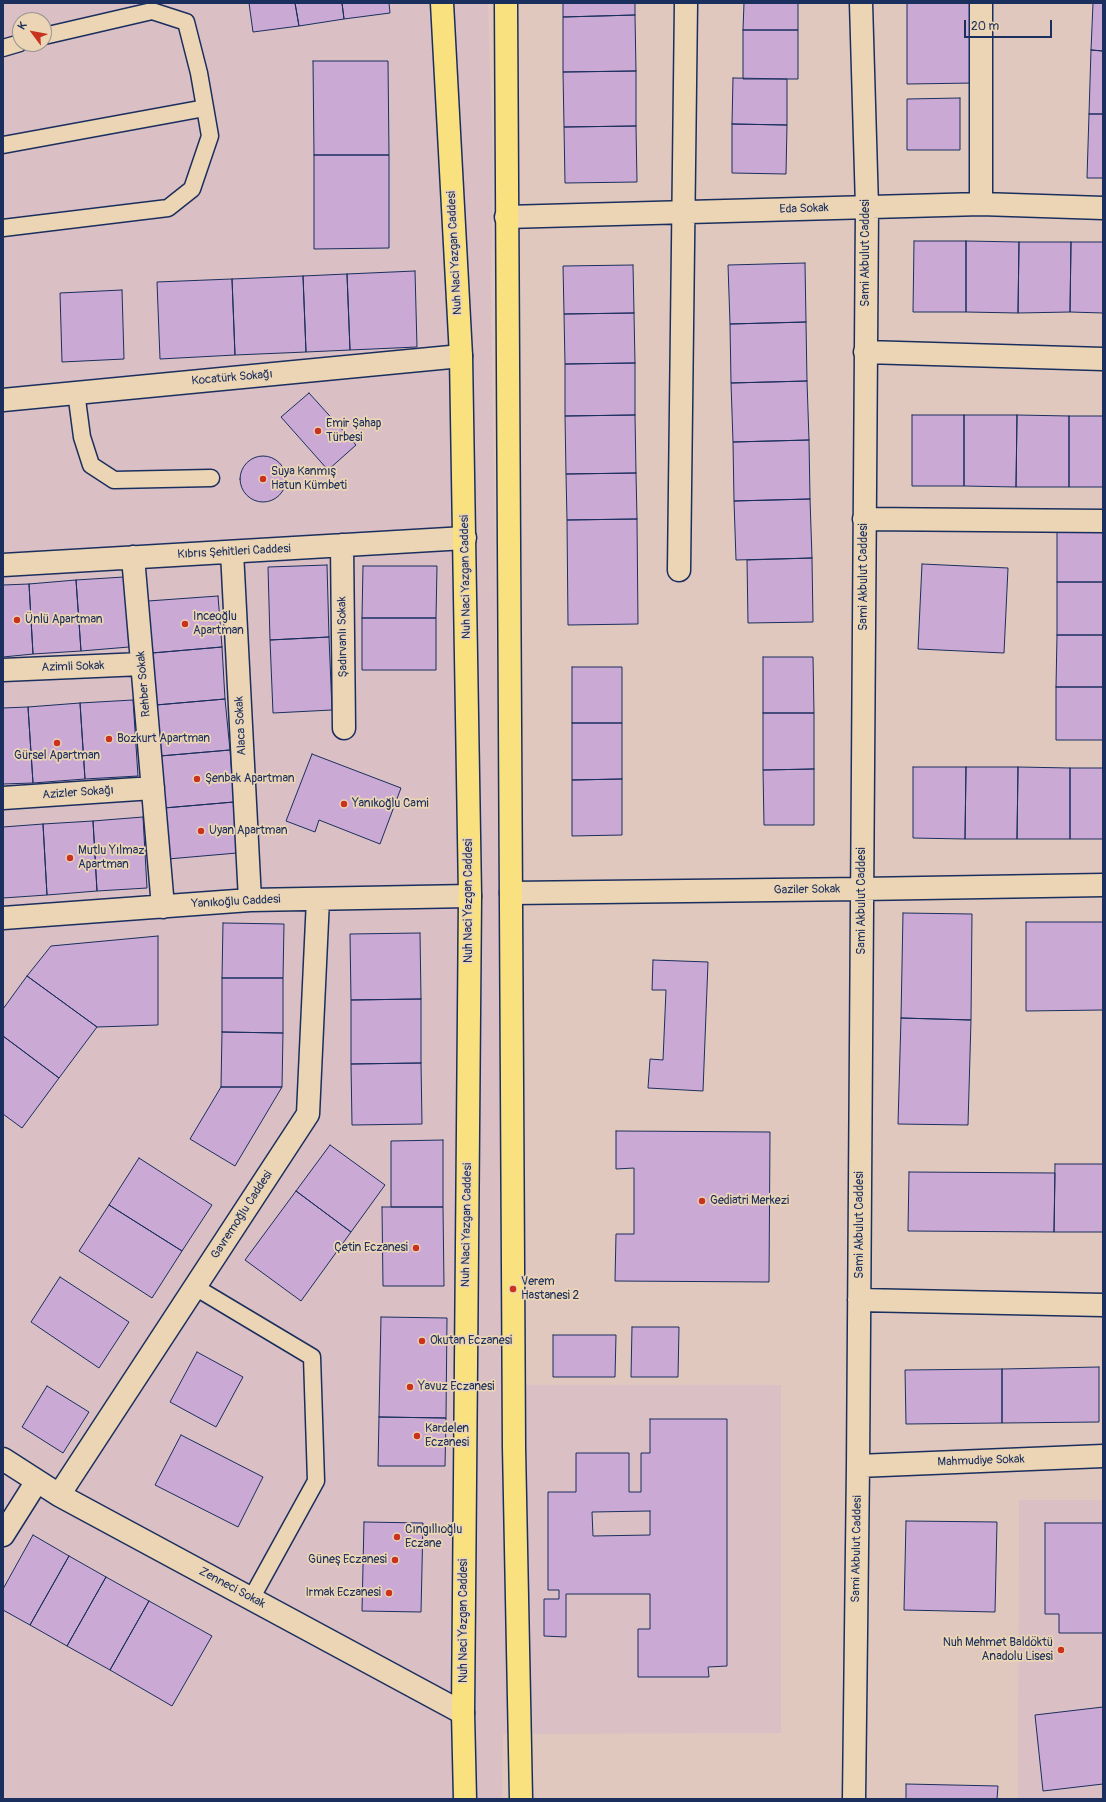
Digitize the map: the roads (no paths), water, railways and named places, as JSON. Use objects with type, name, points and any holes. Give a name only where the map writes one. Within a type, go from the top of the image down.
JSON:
[{"type":"main road","name":"Nuh Naci Yazgan Caddesi","points":[[442,3],[461,356],[470,896],[463,1713],[465,1799]]},
{"type":"main road","points":[[506,3],[514,1447],[521,1799]]},
{"type":"street","points":[[679,570],[686,3]]},
{"type":"street","name":"Sami Akbulut Caddesi","points":[[854,1799],[858,1466],[867,207],[861,3]]},
{"type":"street","points":[[981,3],[981,204]]},
{"type":"street","name":"Eda Sokak","points":[[506,218],[981,204],[1103,208]]},
{"type":"street","points":[[866,352],[1103,359]]},
{"type":"street","name":"Kocatürk Sokağı","points":[[3,400],[461,356]]},
{"type":"street","points":[[864,519],[1103,521]]},
{"type":"street","name":"Kıbrıs Şehitleri Caddesi","points":[[3,565],[465,538]]},
{"type":"street","name":"Şadırvanlı Sokak","points":[[342,545],[344,728]]},
{"type":"street","name":"Alaca Sokak","points":[[232,552],[250,900]]},
{"type":"street","name":"Rehber Sokak","points":[[133,558],[162,907]]},
{"type":"street","name":"Azimli Sokak","points":[[3,670],[142,664]]},
{"type":"street","name":"Azizler Sokağı","points":[[3,798],[153,788]]},
{"type":"street","name":"Gaziler Sokak","points":[[511,893],[862,890],[1103,885]]},
{"type":"street","name":"Yanıkoğlu Caddesi","points":[[3,918],[250,900],[470,896]]},
{"type":"street","name":"Gavremoğlu Caddesi","points":[[59,1495],[308,1114],[318,899]]},
{"type":"street","points":[[859,1300],[1103,1305]]},
{"type":"street","name":"Mahmudiye Sokak","points":[[858,1466],[1103,1456]]},
{"type":"street","name":"Zenneci Sokak","points":[[3,1460],[59,1495],[463,1713]]},
{"type":"street","points":[[3,1535],[37,1481]]},
{"type":"lane","points":[[3,228],[168,208],[192,189],[210,136],[199,73],[186,22],[152,11],[52,34]]},
{"type":"lane","points":[[3,145],[205,108]]},
{"type":"lane","points":[[76,392],[82,437],[91,465],[114,480],[211,478]]},
{"type":"lane","points":[[195,1287],[312,1357],[316,1481],[251,1599]]},
{"type":"place","name":"Emir Şahap Türbesi","points":[[318,431]]},
{"type":"place","name":"Suya Kanmış Hatun Kümbeti","points":[[263,479]]},
{"type":"place","name":"Ünlü Apartman","points":[[17,620]]},
{"type":"place","name":"Inceoğlu Apartman","points":[[185,624]]},
{"type":"place","name":"Bozkurt Apartman","points":[[109,739]]},
{"type":"place","name":"Gürsel Apartman","points":[[57,743]]},
{"type":"place","name":"Şenbak Apartman","points":[[197,779]]},
{"type":"place","name":"Yanıkoğlu Cami","points":[[344,804]]},
{"type":"place","name":"Uyan Apartman","points":[[201,831]]},
{"type":"place","name":"Mutlu Yılmaz Apartman","points":[[70,858]]},
{"type":"place","name":"Gediatri Merkezi","points":[[702,1201]]},
{"type":"place","name":"Çetin Eczanesi","points":[[416,1248]]},
{"type":"place","name":"Verem Hastanesi 2","points":[[513,1289]]},
{"type":"place","name":"Okutan Eczanesi","points":[[422,1341]]},
{"type":"place","name":"Yavuz Eczanesi","points":[[410,1387]]},
{"type":"place","name":"Kardelen Eczanesi","points":[[417,1436]]},
{"type":"place","name":"Cıngıllıoğlu Eczane","points":[[397,1537]]},
{"type":"place","name":"Güneş Eczanesi","points":[[395,1560]]},
{"type":"place","name":"Irmak Eczanesi","points":[[389,1593]]},
{"type":"place","name":"Nuh Mehmet Baldöktü Anadolu Lisesi","points":[[1061,1650]]}]
